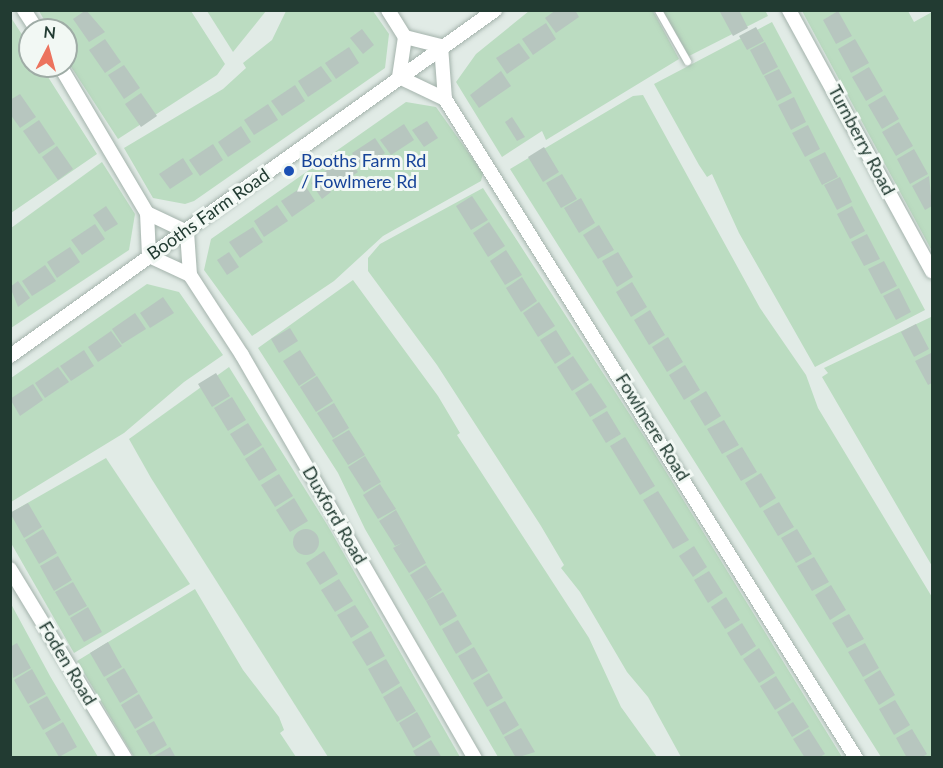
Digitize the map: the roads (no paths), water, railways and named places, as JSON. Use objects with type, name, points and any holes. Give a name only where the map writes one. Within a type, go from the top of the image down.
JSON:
[{"type":"street","points":[[388,10],[405,37],[399,77],[445,99]]},
{"type":"street","name":"Turnberry Road","points":[[789,10],[933,271]]},
{"type":"street","name":"Booths Farm Road","points":[[10,356],[186,232],[441,46],[494,11]]},
{"type":"street","points":[[405,37],[441,46]]},
{"type":"street","name":"Fowlmere Road","points":[[441,46],[445,99],[856,758]]},
{"type":"street","points":[[67,78],[147,213],[149,256],[190,275]]},
{"type":"street","points":[[147,213],[186,232]]},
{"type":"street","name":"Duxford Road","points":[[186,232],[190,275],[242,354],[475,758]]},
{"type":"street","name":"Foden Road","points":[[10,569],[125,758]]},
{"type":"lane","points":[[658,10],[687,61]]},
{"type":"place","name":"Booths Farm Rd / Fowlmere Rd","points":[[289,171]]}]
